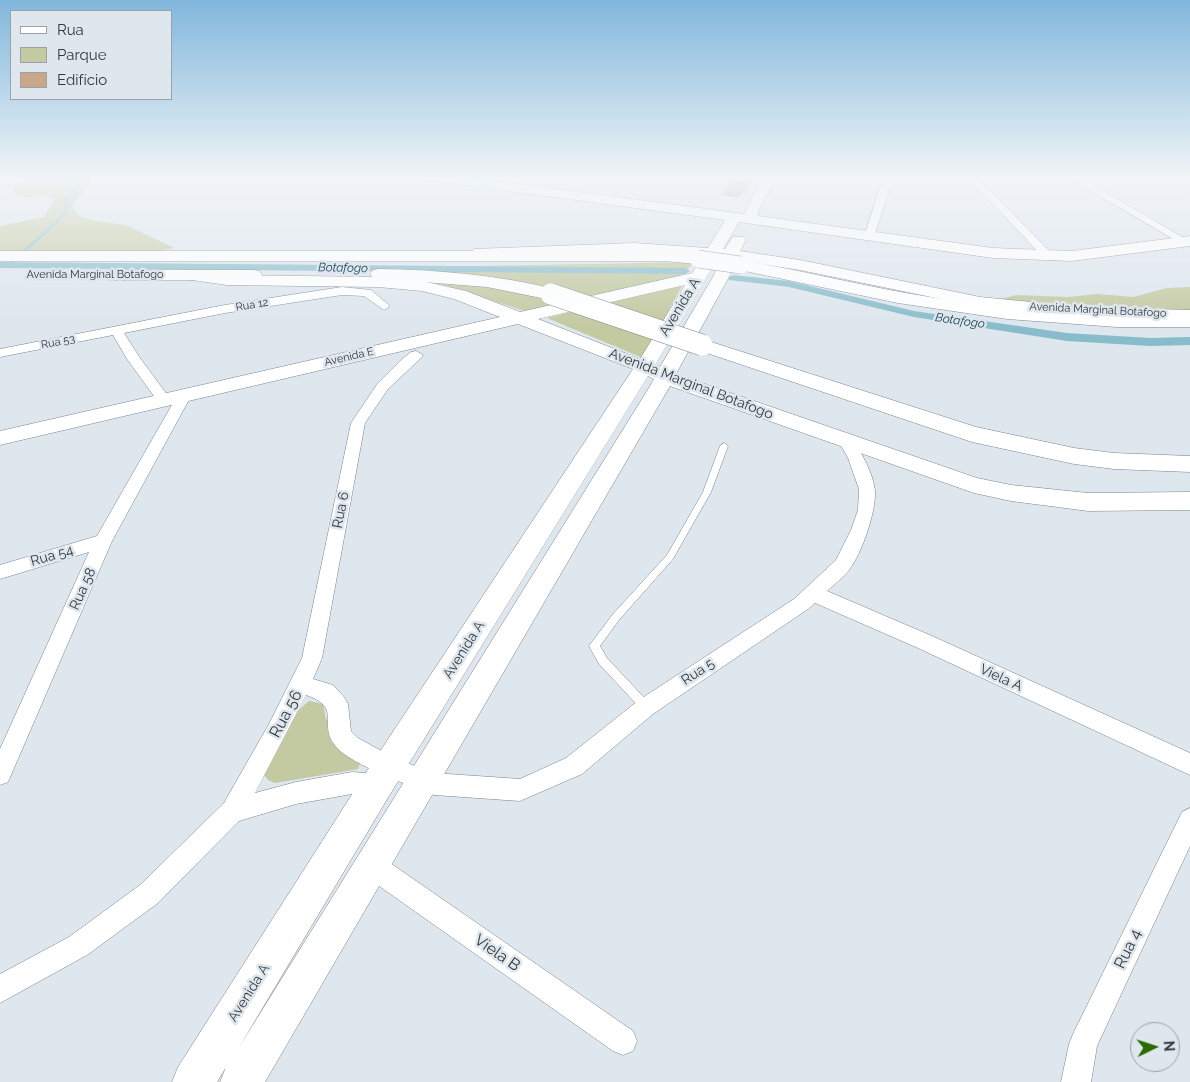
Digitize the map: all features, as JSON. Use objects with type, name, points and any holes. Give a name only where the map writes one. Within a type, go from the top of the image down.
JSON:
[{"type":"main road","name":"Avenida A","points":[[241,1082],[423,779],[655,372],[716,262],[731,225]]},
{"type":"main road","name":"Avenida A","points":[[716,262],[743,225]]},
{"type":"main road","points":[[807,225],[869,237],[993,253],[1048,256],[1092,254],[1187,241]]},
{"type":"main road","name":"Avenida Marginal Botafogo","points":[[0,256],[664,256],[716,262],[800,266],[980,302],[1074,311],[1190,315]]},
{"type":"main road","name":"Avenida A","points":[[193,1082],[250,994],[383,776],[722,275],[716,262]]},
{"type":"main road","name":"Avenida Marginal Botafogo","points":[[716,262],[899,297],[1028,316],[1190,321]]},
{"type":"main road","name":"Avenida E","points":[[0,438],[416,355],[716,262]]},
{"type":"main road","name":"Avenida Marginal Botafogo","points":[[191,275],[227,280],[387,283],[422,286],[460,295],[655,372],[847,442],[974,485],[1011,493],[1088,502],[1190,501]]},
{"type":"main road","name":"Avenida Marginal Botafogo","points":[[95,276],[415,275],[499,283],[551,294],[972,434],[1074,456],[1114,461],[1190,464]]},
{"type":"main road","points":[[449,334],[457,328],[463,317],[464,307],[460,295]]},
{"type":"main road","name":"Avenida E","points":[[0,453],[175,402],[449,334],[528,321]]},
{"type":"street","points":[[869,237],[873,225]]},
{"type":"street","points":[[1018,225],[1048,256]]},
{"type":"street","points":[[1159,225],[1187,241]]},
{"type":"street","name":"Rua 12","points":[[117,331],[225,309],[342,291],[367,293],[384,306]]},
{"type":"street","points":[[117,331],[134,359],[175,402]]},
{"type":"street","name":"Rua 53","points":[[0,353],[117,331]]},
{"type":"street","name":"Rua 6","points":[[301,684],[312,658],[358,422],[373,395],[393,374],[416,355]]},
{"type":"street","name":"Rua 58","points":[[0,774],[10,737],[103,541],[175,402]]},
{"type":"street","name":"Rua 5","points":[[423,779],[434,784],[520,790],[574,766],[646,707],[801,604],[844,565],[860,530],[866,510],[867,489],[856,458],[847,442]]},
{"type":"street","name":"Rua 54","points":[[0,572],[103,541]]},
{"type":"street","name":"Viela A","points":[[812,593],[925,642],[1190,764]]},
{"type":"street","name":"Rua 56","points":[[0,989],[78,946],[149,894],[232,811],[301,684],[326,692],[337,704],[341,736],[383,776]]},
{"type":"street","points":[[383,776],[423,779]]},
{"type":"street","name":"Rua 56","points":[[232,811],[296,793],[383,776]]},
{"type":"street","name":"Rua 4","points":[[1076,1082],[1083,1044],[1190,820]]},
{"type":"street","name":"Viela B","points":[[371,865],[622,1041]]},
{"type":"lane","points":[[646,707],[603,661],[594,646],[616,617],[670,557],[715,477],[724,446]]},
{"type":"green space","points":[[127,225],[174,248],[160,251],[0,252],[0,226]]},
{"type":"green space","points":[[695,262],[680,276],[525,311],[439,284],[423,267]]},
{"type":"green space","points":[[683,284],[643,358],[547,318]]},
{"type":"green space","points":[[1190,287],[1190,313],[1158,308],[1065,307],[996,300],[1016,295],[1068,297],[1097,294],[1133,297],[1167,288]]},
{"type":"green space","points":[[309,701],[323,704],[326,719],[362,758],[358,769],[275,783],[268,780],[262,772],[295,713]]},
{"type":"waterway","points":[[24,251],[53,225]]},
{"type":"waterway","name":"Botafogo","points":[[0,265],[685,271]]},
{"type":"waterway","name":"Botafogo","points":[[733,278],[789,284],[914,314],[1067,337],[1150,342],[1190,341]]}]
